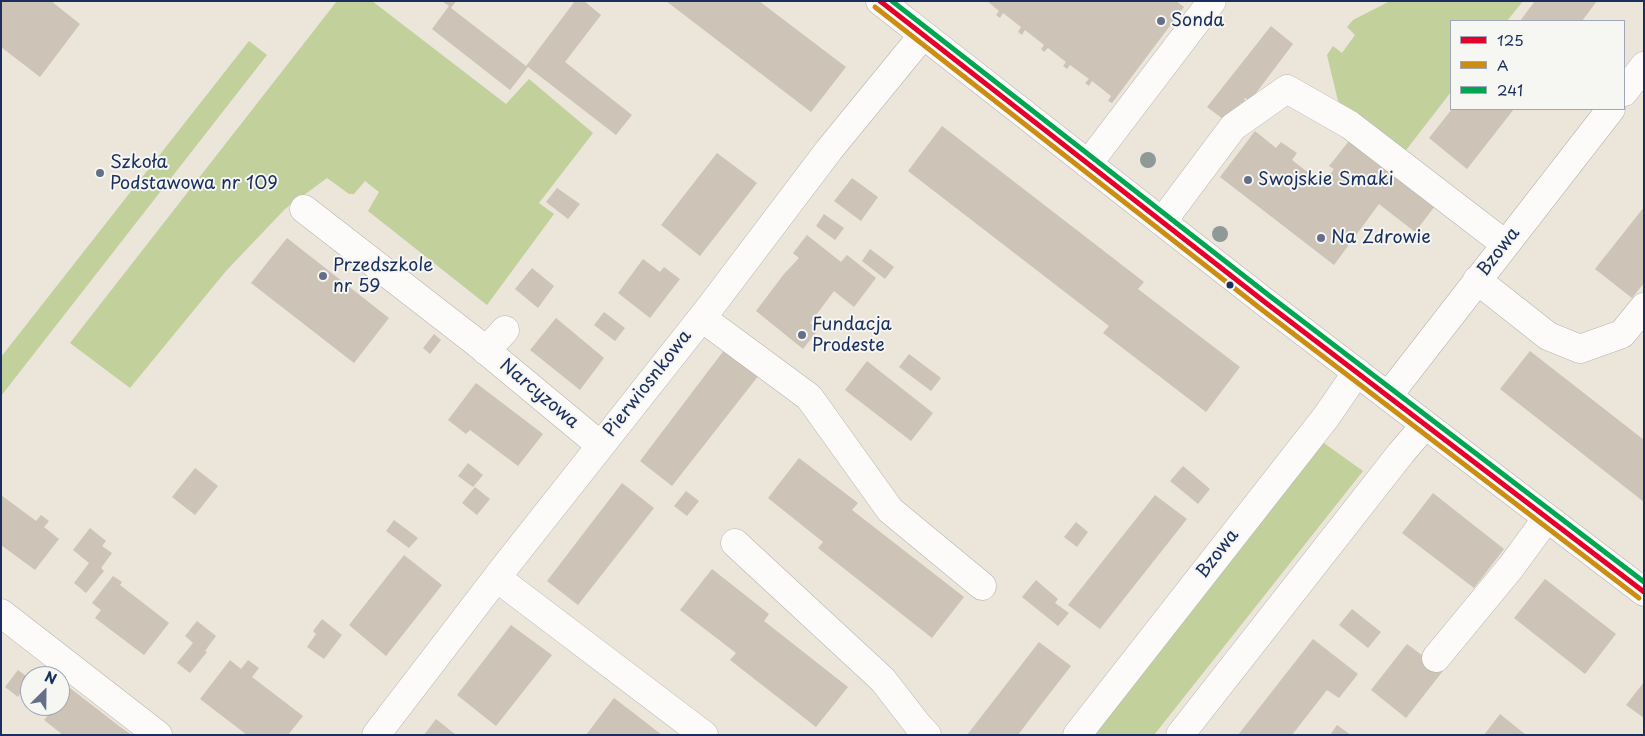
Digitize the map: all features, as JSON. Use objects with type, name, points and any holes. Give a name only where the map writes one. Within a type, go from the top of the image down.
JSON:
[{"type":"street","points":[[1088,164],[1212,1]]},
{"type":"street","points":[[886,3],[922,35],[1162,222],[1644,592]]},
{"type":"street","name":"Pierwiosnkowa","points":[[376,735],[600,445],[702,318],[829,150],[922,35]]},
{"type":"street","points":[[1625,91],[1644,66]]},
{"type":"street","points":[[1162,222],[1233,127],[1287,89],[1350,125],[1505,244]]},
{"type":"street","name":"Bzowa","points":[[1388,396],[1609,110]]},
{"type":"street","name":"Narcyzowa","points":[[304,209],[482,347],[600,445]]},
{"type":"street","points":[[1477,280],[1548,336],[1580,349],[1622,334],[1644,306]]},
{"type":"street","points":[[702,318],[809,397],[890,510],[982,586]]},
{"type":"street","points":[[482,347],[505,330]]},
{"type":"street","name":"Bzowa","points":[[1077,735],[1326,417],[1357,372]]},
{"type":"street","points":[[1180,735],[1425,425]]},
{"type":"street","points":[[1436,658],[1511,567],[1547,518]]},
{"type":"street","points":[[735,544],[884,680],[916,724],[927,735]]},
{"type":"street","points":[[497,578],[704,735]]},
{"type":"street","points":[[1,613],[158,735]]},
{"type":"green space","points":[[337,1],[372,1],[506,104],[529,79],[593,133],[539,203],[554,214],[487,305],[368,211],[379,192],[365,181],[354,194],[349,194],[327,178],[285,209],[226,271],[130,388],[70,343]]},
{"type":"green space","points":[[1390,1],[1523,1],[1508,20],[1450,20],[1450,93],[1403,154],[1345,110],[1338,101],[1327,55],[1333,46],[1342,53],[1355,35],[1347,27],[1353,20]]},
{"type":"green space","points":[[249,41],[267,55],[1,396],[1,357]]},
{"type":"green space","points":[[1321,441],[1363,471],[1154,735],[1092,735]]},
{"type":"building","points":[[1,1],[51,1],[80,24],[40,77],[1,47]]},
{"type":"building","points":[[442,1],[456,1],[451,8],[526,66],[575,1],[584,1],[601,15],[565,62],[632,115],[616,135],[528,67],[510,90],[432,29],[449,6]]},
{"type":"building","points":[[666,1],[759,1],[846,67],[811,112]]},
{"type":"building","points":[[987,1],[1176,1],[1184,7],[1112,103],[1108,101],[1111,96],[1092,81],[1089,86],[1085,83],[1089,79],[1070,65],[1067,69],[1063,66],[1066,62],[1048,48],[1044,52],[1041,49],[1044,45],[1025,30],[1022,35],[1018,32],[1021,27],[1003,13],[1000,18],[996,15],[999,11]]},
{"type":"building","points":[[1535,1],[1597,1],[1583,20],[1521,20]]},
{"type":"building","points":[[1271,26],[1293,44],[1250,101],[1245,98],[1242,105],[1241,103],[1227,122],[1207,107]]},
{"type":"building","points":[[1451,110],[1513,110],[1467,169],[1429,138]]},
{"type":"building","points":[[942,126],[1144,282],[1138,289],[1240,367],[1206,412],[1103,333],[1109,326],[908,171]]},
{"type":"building","points":[[1255,131],[1276,148],[1281,142],[1297,153],[1292,160],[1323,184],[1334,169],[1329,166],[1349,141],[1435,206],[1415,232],[1379,204],[1334,265],[1220,177]]},
{"type":"building","points":[[717,153],[757,183],[700,256],[661,225]]},
{"type":"building","points":[[852,178],[878,197],[861,221],[834,201]]},
{"type":"building","points":[[557,188],[580,204],[568,219],[546,202]]},
{"type":"building","points":[[1644,207],[1644,283],[1632,298],[1595,269]]},
{"type":"building","points":[[824,214],[844,228],[835,240],[816,226]]},
{"type":"building","points":[[807,235],[841,262],[847,255],[876,278],[854,307],[834,291],[810,323],[818,330],[803,349],[756,311],[784,274],[799,258],[793,253]]},
{"type":"building","points":[[287,238],[389,318],[354,363],[251,283]]},
{"type":"building","points":[[870,249],[894,267],[885,279],[862,261]]},
{"type":"building","points":[[643,259],[660,272],[664,267],[680,279],[650,318],[618,293]]},
{"type":"building","points":[[532,268],[554,286],[538,308],[515,289]]},
{"type":"building","points":[[604,312],[625,328],[615,341],[594,325]]},
{"type":"building","points":[[556,318],[604,358],[580,390],[530,350]]},
{"type":"building","points":[[434,334],[441,340],[430,354],[423,348]]},
{"type":"building","points":[[725,349],[759,375],[672,486],[640,461]]},
{"type":"building","points":[[1530,351],[1644,440],[1644,502],[1500,389]]},
{"type":"building","points":[[909,354],[941,378],[931,391],[899,367]]},
{"type":"building","points":[[867,361],[933,413],[911,441],[845,390]]},
{"type":"building","points":[[476,383],[543,434],[518,466],[470,430],[466,434],[448,420]]},
{"type":"building","points":[[799,458],[858,503],[852,510],[964,597],[932,638],[818,548],[823,542],[768,498]]},
{"type":"building","points":[[468,463],[483,475],[473,487],[458,476]]},
{"type":"building","points":[[1183,466],[1210,489],[1198,504],[1170,481]]},
{"type":"building","points":[[195,468],[218,486],[195,515],[172,497]]},
{"type":"building","points":[[622,483],[654,508],[578,605],[547,581]]},
{"type":"building","points":[[475,487],[490,499],[477,515],[462,503]]},
{"type":"building","points":[[686,491],[699,501],[687,516],[674,506]]},
{"type":"building","points":[[1433,493],[1504,549],[1474,588],[1402,533]]},
{"type":"building","points":[[1,495],[36,521],[41,515],[49,521],[44,527],[59,539],[35,570],[1,545]]},
{"type":"building","points":[[1155,495],[1187,519],[1100,629],[1068,605]]},
{"type":"building","points":[[394,520],[418,538],[409,548],[386,531]]},
{"type":"building","points":[[1076,522],[1088,532],[1077,547],[1064,537]]},
{"type":"building","points":[[90,528],[106,541],[102,546],[112,553],[101,568],[104,571],[86,593],[74,583],[89,563],[73,550]]},
{"type":"building","points":[[404,555],[442,585],[386,656],[349,625]]},
{"type":"building","points":[[712,569],[769,614],[764,621],[848,687],[816,727],[730,660],[736,653],[680,610]]},
{"type":"building","points":[[113,576],[122,582],[120,585],[169,623],[144,655],[95,618],[101,610],[92,603]]},
{"type":"building","points":[[1545,579],[1616,634],[1585,674],[1514,618]]},
{"type":"building","points":[[1036,580],[1058,599],[1055,603],[1069,613],[1058,626],[1022,597]]},
{"type":"building","points":[[1352,609],[1381,632],[1368,648],[1339,625]]},
{"type":"building","points":[[322,619],[342,635],[324,659],[307,647],[316,634],[313,631]]},
{"type":"building","points":[[197,621],[216,636],[205,651],[207,652],[190,673],[177,663],[193,643],[185,636]]},
{"type":"building","points":[[511,625],[552,655],[496,726],[457,695]]},
{"type":"building","points":[[1313,639],[1358,674],[1339,698],[1327,690],[1292,735],[1238,735]]},
{"type":"building","points":[[1039,642],[1071,666],[1018,735],[967,735]]},
{"type":"building","points":[[1407,644],[1443,671],[1406,718],[1371,690]]},
{"type":"building","points":[[230,660],[241,669],[248,660],[259,668],[252,677],[303,716],[288,735],[247,735],[200,699]]},
{"type":"building","points":[[18,670],[20,672],[20,694],[18,697],[5,687]]},
{"type":"building","points":[[1644,682],[1644,718],[1626,705]]},
{"type":"building","points":[[70,688],[132,735],[63,735],[44,720],[47,716],[70,716]]},
{"type":"building","points":[[614,698],[644,721],[662,735],[586,735]]},
{"type":"building","points":[[1500,714],[1526,735],[1484,735]]},
{"type":"building","points":[[436,719],[456,735],[424,735]]},
{"type":"building","points":[[1337,725],[1351,735],[1330,735]]},
{"type":"transit line","name":"125","points":[[880,1],[1266,303],[1644,592]]},
{"type":"transit line","name":"241","points":[[892,1],[1271,297],[1644,582]]},
{"type":"transit line","name":"A","points":[[875,7],[1261,309],[1639,598]]},
{"type":"place","name":"Sonda","points":[[1161,21]]},
{"type":"place","name":"Szkoła Podstawowa nr 109","points":[[100,173]]},
{"type":"place","name":"Swojskie Smaki","points":[[1248,180]]},
{"type":"place","name":"Na Zdrowie","points":[[1321,238]]},
{"type":"place","name":"Przedszkole nr 59","points":[[323,276]]},
{"type":"place","name":"Fundacja Prodeste","points":[[802,335]]}]
